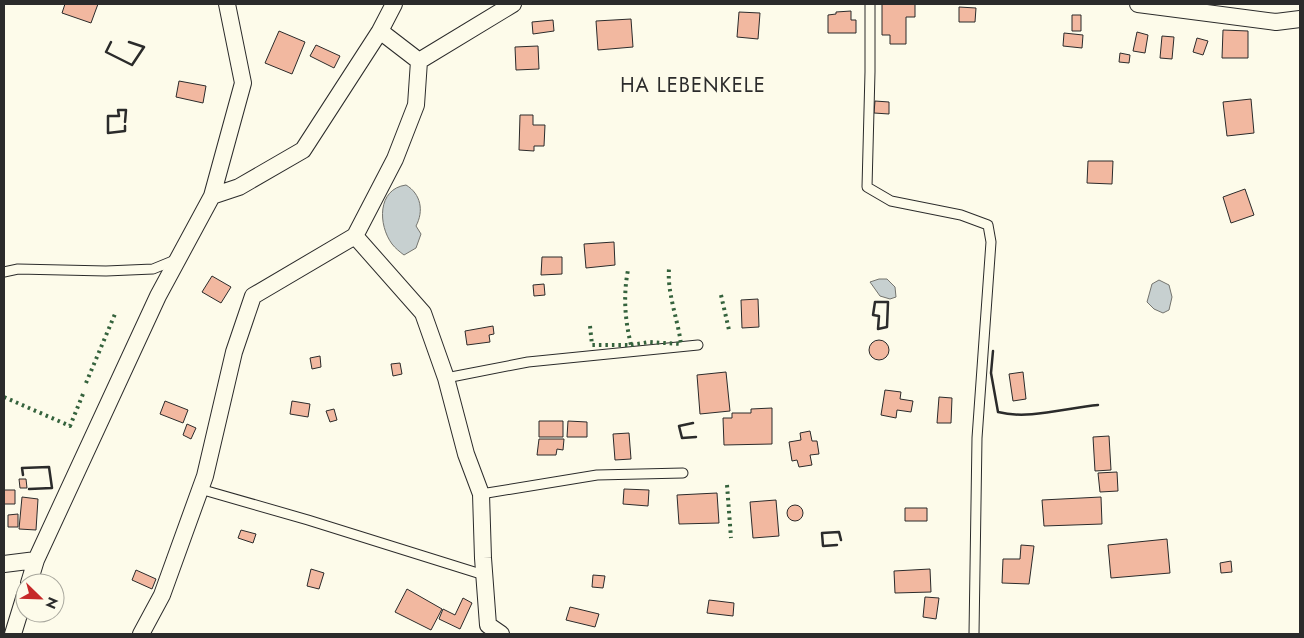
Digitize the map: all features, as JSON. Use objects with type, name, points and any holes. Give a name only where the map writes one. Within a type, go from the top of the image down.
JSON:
[{"type":"street","points":[[32,573],[36,560],[158,296],[212,196],[243,83],[228,4]]},
{"type":"street","points":[[212,196],[239,187],[303,150],[380,31],[394,4]]},
{"type":"street","points":[[419,61],[513,4]]},
{"type":"street","points":[[1138,4],[1276,22],[1300,19]]},
{"type":"street","points":[[380,31],[419,61]]},
{"type":"street","points":[[141,634],[162,595],[206,476],[234,352],[253,296],[355,236],[395,159],[416,105],[419,61]]},
{"type":"street","points":[[355,236],[423,313],[446,378],[466,454],[481,494],[488,625],[501,634]]},
{"type":"street","points":[[4,564],[36,560]]},
{"type":"lane","points":[[870,4],[867,187],[891,201],[960,216],[988,225],[991,242],[977,438],[974,634]]},
{"type":"lane","points":[[4,272],[18,270],[106,271],[154,269],[178,259]]},
{"type":"lane","points":[[446,378],[528,362],[698,345]]},
{"type":"lane","points":[[481,494],[597,475],[683,473]]},
{"type":"lane","points":[[200,490],[308,520],[484,575]]},
{"type":"shaded area","points":[[406,185],[415,193],[420,203],[420,215],[416,226],[421,234],[416,248],[404,255],[393,245],[387,236],[384,227],[383,209],[385,200],[390,193],[396,188]]},
{"type":"shaded area","points":[[887,279],[895,287],[896,297],[890,299],[880,296],[870,282]]},
{"type":"shaded area","points":[[1159,280],[1169,285],[1172,297],[1169,310],[1163,313],[1154,309],[1147,302],[1152,284]]},
{"type":"building","points":[[65,4],[98,4],[91,23],[62,13]]},
{"type":"building","points":[[882,4],[915,4],[915,17],[906,17],[906,44],[890,44],[890,35],[882,35]]},
{"type":"building","points":[[959,7],[976,8],[975,22],[959,22]]},
{"type":"building","points":[[851,11],[851,20],[856,20],[856,33],[828,33],[828,15],[836,14],[836,12]]},
{"type":"building","points":[[739,12],[760,13],[758,39],[737,37]]},
{"type":"building","points":[[1072,15],[1081,15],[1081,31],[1072,31]]},
{"type":"building","points":[[631,19],[633,47],[598,50],[596,21]]},
{"type":"building","points":[[553,20],[554,31],[533,34],[532,22]]},
{"type":"building","points":[[1223,30],[1248,31],[1248,58],[1222,58]]},
{"type":"building","points":[[279,31],[305,42],[292,74],[265,63]]},
{"type":"building","points":[[1137,32],[1148,35],[1145,53],[1133,51]]},
{"type":"building","points":[[1064,33],[1083,35],[1082,48],[1063,46]]},
{"type":"building","points":[[1162,36],[1174,37],[1172,59],[1160,58]]},
{"type":"building","points":[[1197,38],[1208,41],[1203,55],[1193,52]]},
{"type":"building","points":[[316,45],[340,56],[334,68],[310,56]]},
{"type":"building","points":[[538,46],[539,69],[516,70],[515,47]]},
{"type":"building","points":[[1120,53],[1130,55],[1129,63],[1119,62]]},
{"type":"building","points":[[179,81],[206,86],[203,103],[176,97]]},
{"type":"building","points":[[1251,99],[1254,133],[1227,136],[1223,102]]},
{"type":"building","points":[[875,101],[889,102],[889,114],[874,113]]},
{"type":"building","points":[[520,115],[533,115],[533,125],[545,125],[544,146],[534,146],[534,151],[519,150]]},
{"type":"building","points":[[1088,161],[1113,161],[1112,184],[1087,183]]},
{"type":"building","points":[[1245,189],[1254,215],[1231,223],[1223,197]]},
{"type":"building","points":[[614,242],[615,265],[586,268],[584,244]]},
{"type":"building","points":[[542,257],[562,257],[562,274],[541,275]]},
{"type":"building","points":[[212,276],[231,287],[221,303],[202,292]]},
{"type":"building","points":[[544,284],[545,295],[534,296],[533,285]]},
{"type":"building","points":[[758,299],[759,327],[742,328],[741,300]]},
{"type":"building","points":[[493,326],[494,334],[489,335],[490,342],[467,345],[465,331]]},
{"type":"building","points":[[879,340],[886,343],[889,350],[886,357],[879,360],[872,357],[869,350],[872,343]]},
{"type":"building","points":[[320,356],[321,367],[312,369],[310,358]]},
{"type":"building","points":[[400,363],[402,374],[393,376],[391,364]]},
{"type":"building","points":[[726,372],[730,411],[700,414],[697,375]]},
{"type":"building","points":[[1023,372],[1026,399],[1013,401],[1009,374]]},
{"type":"building","points":[[885,390],[901,392],[900,399],[913,401],[911,412],[897,410],[896,418],[881,415]]},
{"type":"building","points":[[939,397],[952,398],[951,423],[937,423]]},
{"type":"building","points":[[165,401],[188,410],[183,423],[160,414]]},
{"type":"building","points":[[292,401],[310,404],[308,417],[290,414]]},
{"type":"building","points":[[772,408],[772,444],[724,445],[723,418],[732,418],[732,413],[751,413],[751,409]]},
{"type":"building","points":[[334,409],[337,420],[330,422],[326,411]]},
{"type":"building","points":[[539,421],[563,421],[563,437],[539,437]]},
{"type":"building","points":[[568,421],[587,422],[587,437],[567,437]]},
{"type":"building","points":[[187,424],[196,428],[191,439],[183,435]]},
{"type":"building","points":[[810,431],[812,441],[817,441],[819,454],[810,455],[812,465],[799,467],[797,460],[792,461],[789,442],[801,440],[800,433]]},
{"type":"building","points":[[629,433],[631,459],[615,460],[613,434]]},
{"type":"building","points":[[1109,436],[1111,470],[1095,471],[1093,437]]},
{"type":"building","points":[[539,439],[564,439],[563,450],[557,449],[556,455],[537,455]]},
{"type":"building","points":[[1117,472],[1118,491],[1100,492],[1098,473]]},
{"type":"building","points":[[19,479],[26,479],[27,488],[20,488]]},
{"type":"building","points":[[624,489],[649,490],[648,506],[623,504]]},
{"type":"building","points":[[4,490],[15,490],[15,504],[4,504]]},
{"type":"building","points":[[717,493],[719,523],[679,524],[677,495]]},
{"type":"building","points":[[22,497],[38,499],[36,530],[19,529]]},
{"type":"building","points":[[1101,497],[1102,524],[1044,526],[1042,500]]},
{"type":"building","points":[[776,500],[779,536],[753,538],[750,502]]},
{"type":"building","points":[[792,505],[798,505],[803,510],[801,519],[792,521],[787,516],[787,510]]},
{"type":"building","points":[[905,508],[927,508],[927,521],[905,521]]},
{"type":"building","points":[[18,514],[18,527],[8,527],[8,515]]},
{"type":"building","points":[[241,530],[256,534],[253,543],[238,538]]},
{"type":"building","points":[[1167,539],[1170,573],[1111,578],[1108,545]]},
{"type":"building","points":[[1021,545],[1034,546],[1029,584],[1002,583],[1003,559],[1020,559]]},
{"type":"building","points":[[1231,561],[1232,572],[1221,573],[1220,563]]},
{"type":"building","points":[[311,569],[324,573],[319,589],[307,586]]},
{"type":"building","points":[[930,569],[931,592],[895,593],[894,571]]},
{"type":"building","points":[[136,570],[156,579],[152,589],[132,580]]},
{"type":"building","points":[[593,575],[605,576],[603,588],[592,587]]},
{"type":"building","points":[[407,589],[442,609],[431,630],[395,612]]},
{"type":"building","points":[[925,597],[939,598],[936,619],[923,617]]},
{"type":"building","points":[[463,598],[472,603],[460,629],[439,619],[443,609],[455,615]]},
{"type":"building","points":[[709,600],[734,603],[733,616],[707,613]]},
{"type":"building","points":[[570,607],[599,614],[595,627],[566,620]]},
{"type":"hedge","points":[[631,345],[649,342],[681,344],[671,297],[669,269]]},
{"type":"hedge","points":[[590,326],[592,345],[631,345],[625,308],[628,270]]},
{"type":"hedge","points":[[721,295],[729,330]]},
{"type":"hedge","points":[[86,383],[115,314]]},
{"type":"hedge","points":[[4,397],[70,426],[83,394]]},
{"type":"hedge","points":[[727,485],[731,538]]},
{"type":"wall","points":[[111,42],[106,52],[132,65],[144,47],[129,42]]},
{"type":"wall","points":[[125,122],[126,110],[118,110],[119,116],[108,116],[108,133],[125,131],[125,126]]},
{"type":"wall","points":[[875,302],[888,302],[887,327],[878,329],[879,316],[873,315],[875,302]]},
{"type":"wall","points":[[993,351],[991,373],[998,412],[1022,415],[1098,405]]},
{"type":"wall","points":[[693,423],[679,426],[682,438],[696,437]]},
{"type":"wall","points":[[23,475],[22,468],[49,467],[52,488],[29,489]]},
{"type":"wall","points":[[837,545],[823,546],[822,533],[839,532],[841,540]]},
{"type":"district","name":"HA LEBENKELE","points":[[693,85]]}]
